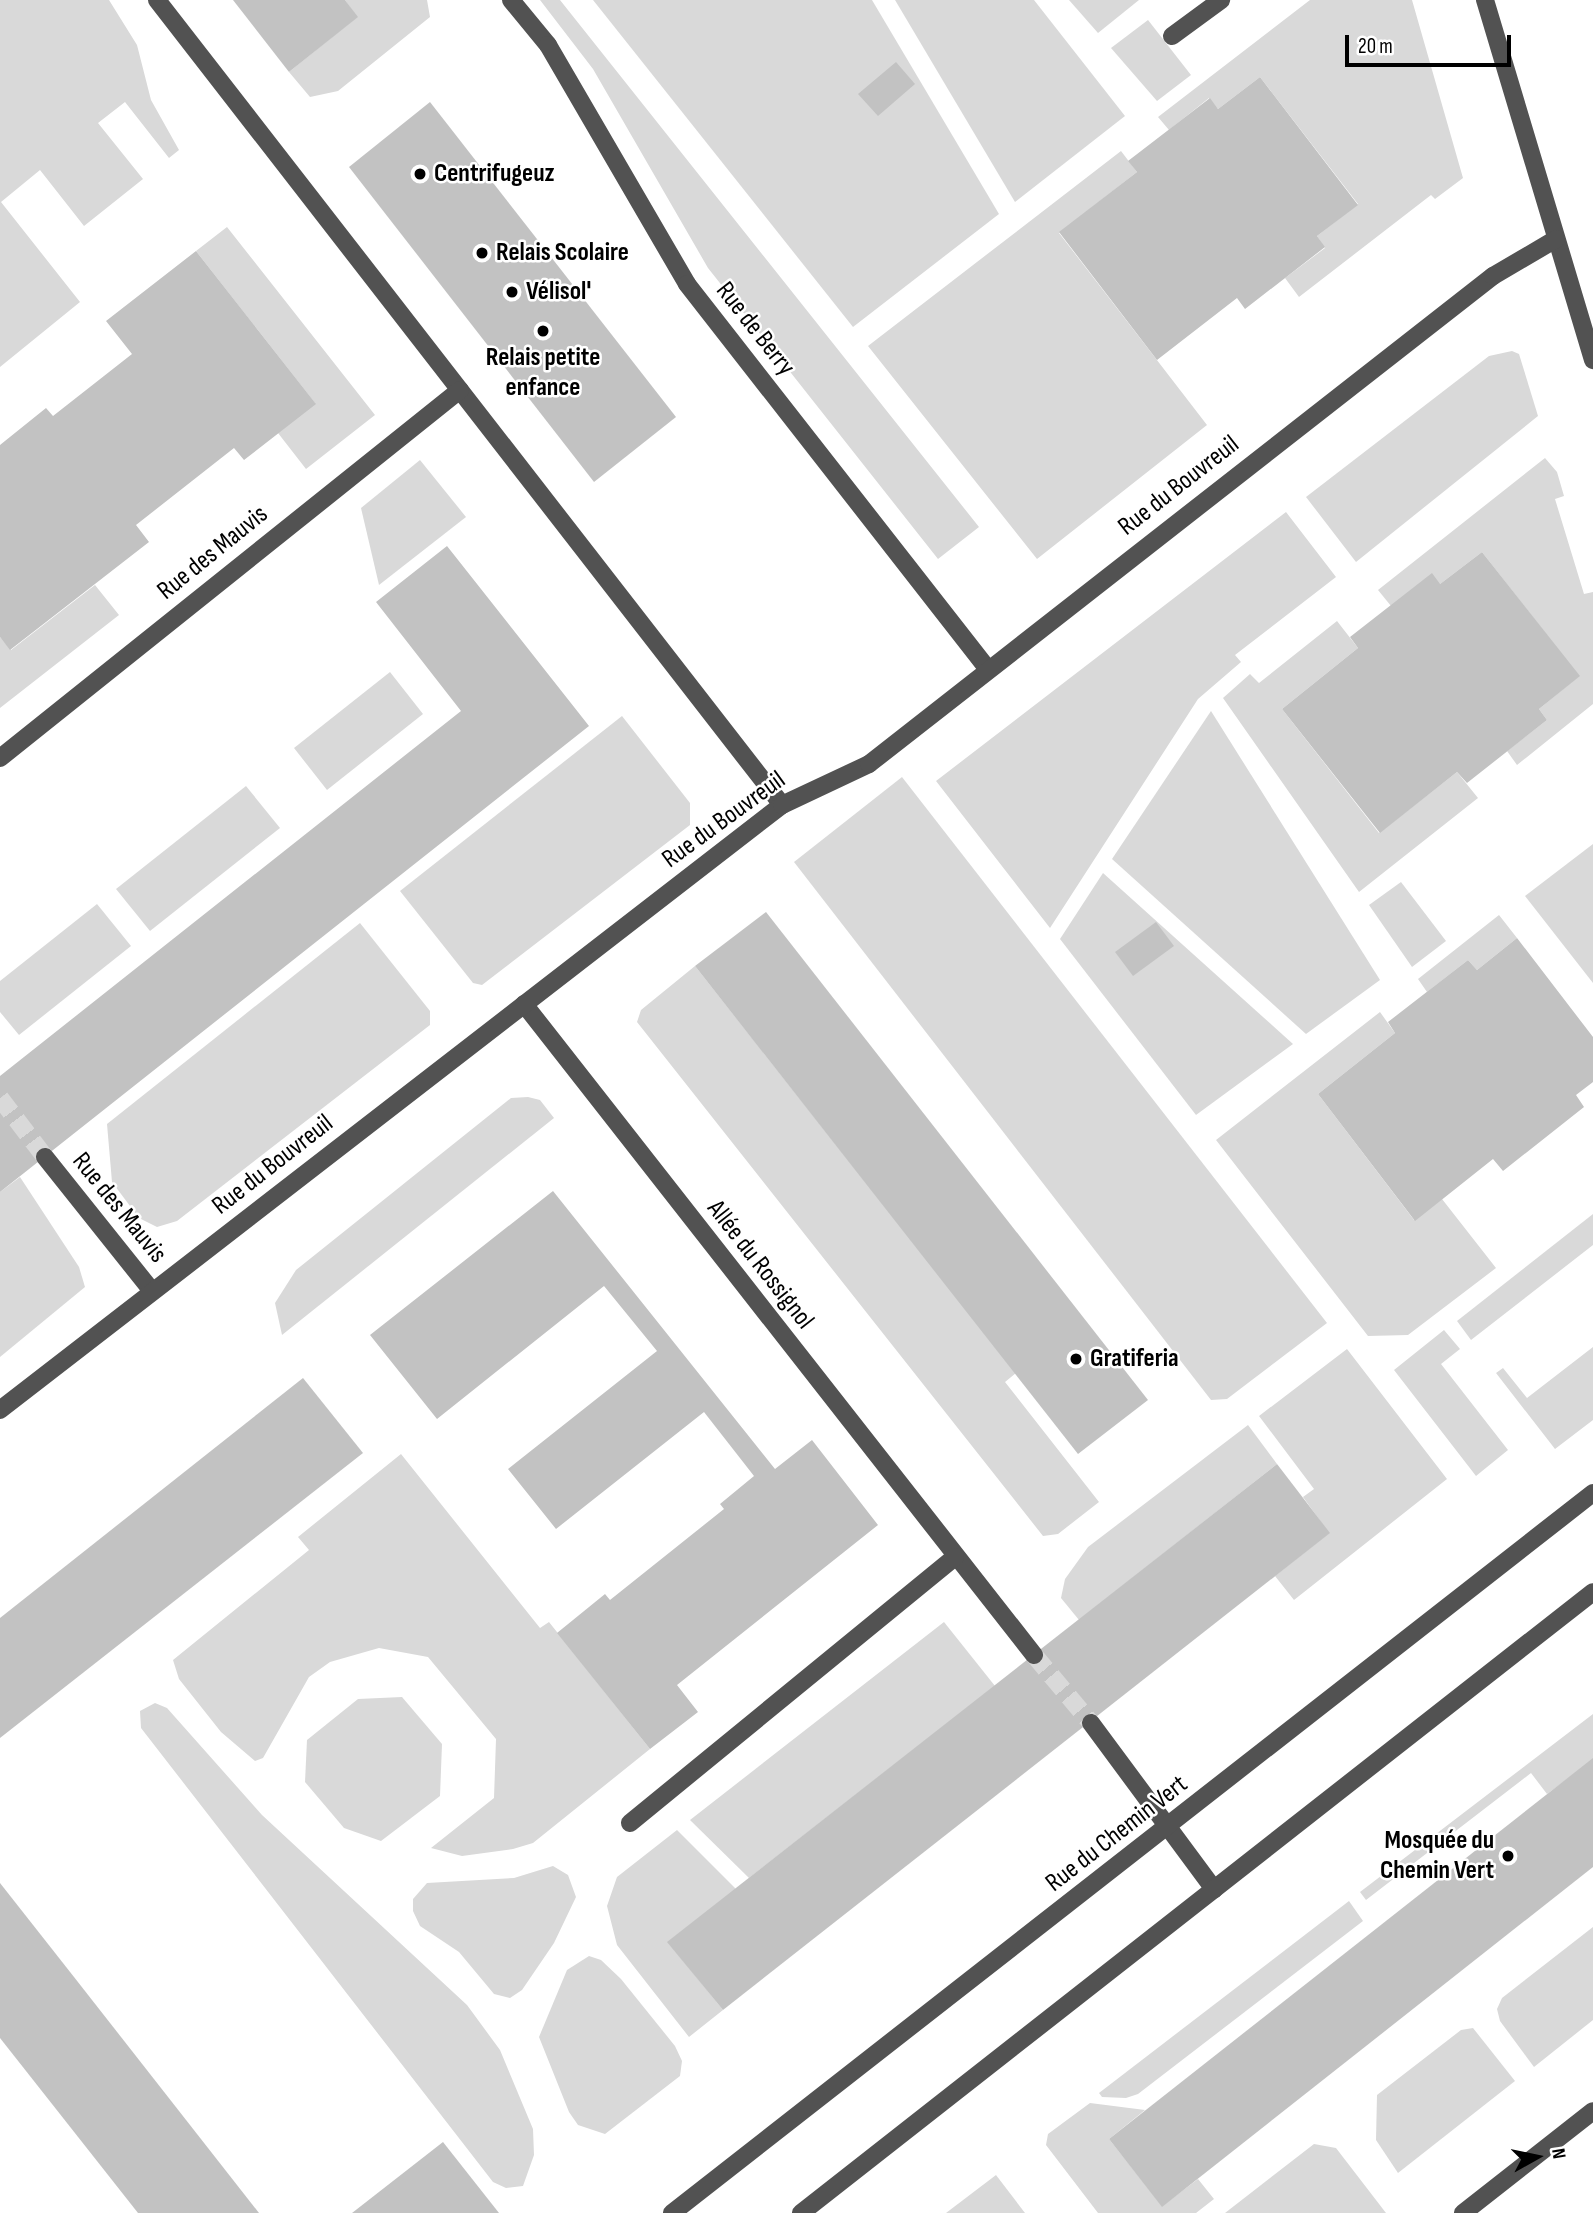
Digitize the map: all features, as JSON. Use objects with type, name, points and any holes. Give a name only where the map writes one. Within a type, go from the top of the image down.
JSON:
[{"type":"street","points":[[157,0],[782,804]]},
{"type":"street","name":"Rue de Berry","points":[[511,0],[548,45],[687,284],[988,669]]},
{"type":"street","points":[[1172,36],[1221,0]]},
{"type":"street","points":[[1485,0],[1593,360]]},
{"type":"street","name":"Rue du Bouvreuil","points":[[0,1410],[782,804],[869,764],[1493,276],[1556,239]]},
{"type":"street","name":"Rue des Mauvis","points":[[0,758],[460,390]]},
{"type":"street","name":"Allée du Rossignol","points":[[524,1004],[1034,1655]]},
{"type":"street","name":"Rue des Mauvis","points":[[46,1157],[152,1291]]},
{"type":"street","name":"Rue du Chemin Vert","points":[[672,2213],[1167,1829],[1593,1493]]},
{"type":"street","points":[[630,1823],[956,1558]]},
{"type":"street","points":[[801,2213],[1593,1592]]},
{"type":"street","points":[[1091,1723],[1214,1889]]},
{"type":"street","points":[[1463,2213],[1593,2111]]},
{"type":"shaded area","points":[[0,0],[109,0],[137,45],[151,100],[179,150],[169,158],[125,102],[98,123],[143,179],[84,226],[40,170],[1,202],[80,302],[0,367]]},
{"type":"shaded area","points":[[345,0],[427,0],[430,17],[338,91],[310,97],[289,72],[357,17]]},
{"type":"shaded area","points":[[540,0],[560,0],[979,527],[938,559],[708,268],[593,69]]},
{"type":"shaded area","points":[[593,0],[872,0],[999,214],[853,327]]},
{"type":"shaded area","points":[[895,0],[1034,0],[1125,116],[1015,202]]},
{"type":"shaded area","points":[[1069,0],[1139,0],[1098,33]]},
{"type":"shaded area","points":[[1310,0],[1412,0],[1463,178],[1435,199],[1431,195],[1299,297],[1285,278],[1325,248],[1317,236],[1358,204],[1260,77],[1218,109],[1209,98],[1169,130],[1158,117]]},
{"type":"shaded area","points":[[1148,20],[1191,75],[1157,101],[1111,48]]},
{"type":"shaded area","points":[[1121,151],[1137,172],[1059,233],[1207,425],[1037,559],[868,346]]},
{"type":"shaded area","points":[[227,227],[375,415],[306,469],[278,433],[315,403],[196,251]]},
{"type":"shaded area","points":[[1512,351],[1519,354],[1538,416],[1356,562],[1306,497],[1489,356]]},
{"type":"shaded area","points":[[1545,458],[1557,472],[1564,496],[1555,499],[1584,594],[1593,592],[1593,704],[1517,765],[1507,751],[1547,720],[1539,709],[1579,676],[1482,552],[1440,584],[1391,606],[1378,590]]},
{"type":"shaded area","points":[[420,460],[466,517],[379,585],[361,508]]},
{"type":"shaded area","points":[[1286,512],[1336,577],[1235,655],[1241,662],[1198,699],[1050,928],[936,781]]},
{"type":"shaded area","points":[[95,585],[119,615],[0,708],[0,637],[11,650]]},
{"type":"shaded area","points":[[1337,621],[1358,648],[1282,709],[1379,833],[1457,772],[1478,798],[1359,892],[1223,698],[1250,674],[1259,683]]},
{"type":"shaded area","points":[[390,672],[423,714],[327,790],[294,748]]},
{"type":"shaded area","points":[[1211,711],[1380,980],[1306,1034],[1112,859]]},
{"type":"shaded area","points":[[622,716],[690,803],[690,825],[482,985],[473,983],[400,891]]},
{"type":"shaded area","points":[[902,777],[1327,1323],[1227,1399],[1211,1400],[794,862]]},
{"type":"shaded area","points":[[246,786],[280,828],[150,931],[116,889]]},
{"type":"shaded area","points":[[1593,844],[1593,983],[1525,896]]},
{"type":"shaded area","points":[[1103,873],[1293,1044],[1196,1115],[1060,939]]},
{"type":"shaded area","points":[[1401,882],[1446,941],[1412,967],[1369,905]]},
{"type":"shaded area","points":[[97,904],[131,946],[19,1035],[0,1012],[0,981]]},
{"type":"shaded area","points":[[1499,915],[1517,938],[1477,970],[1468,960],[1427,992],[1418,979]]},
{"type":"shaded area","points":[[360,923],[430,1011],[430,1025],[177,1221],[157,1227],[139,1218],[112,1182],[107,1124]]},
{"type":"shaded area","points":[[695,966],[1016,1373],[1005,1382],[1099,1502],[1058,1534],[1043,1536],[637,1022],[641,1010]]},
{"type":"shaded area","points":[[1380,1012],[1395,1033],[1318,1094],[1414,1220],[1442,1199],[1496,1268],[1408,1335],[1368,1336],[1216,1140]]},
{"type":"shaded area","points":[[528,1097],[540,1100],[554,1118],[282,1335],[275,1303],[296,1270],[511,1098]]},
{"type":"shaded area","points":[[20,1177],[79,1267],[85,1287],[0,1357],[0,1192]]},
{"type":"shaded area","points":[[1593,1214],[1593,1245],[1471,1340],[1457,1321]]},
{"type":"shaded area","points":[[1444,1330],[1460,1349],[1441,1364],[1508,1450],[1476,1476],[1394,1370]]},
{"type":"shaded area","points":[[1593,1347],[1593,1420],[1555,1449],[1496,1373],[1503,1368],[1527,1398]]},
{"type":"shaded area","points":[[1347,1349],[1447,1479],[1294,1600],[1275,1576],[1329,1533],[1303,1497],[1314,1489],[1259,1416]]},
{"type":"shaded area","points":[[1248,1425],[1277,1464],[1079,1620],[1061,1598],[1065,1579],[1088,1547]]},
{"type":"shaded area","points":[[401,1454],[540,1628],[549,1622],[650,1749],[533,1843],[513,1849],[462,1856],[431,1848],[494,1798],[496,1739],[428,1657],[379,1648],[330,1662],[309,1677],[263,1758],[255,1761],[221,1732],[179,1679],[173,1660],[309,1550],[298,1537]]},
{"type":"shaded area","points":[[944,1622],[995,1686],[749,1878],[690,1820]]},
{"type":"shaded area","points":[[402,1697],[442,1744],[440,1796],[381,1841],[344,1828],[305,1782],[307,1740],[358,1699]]},
{"type":"shaded area","points":[[155,1703],[167,1708],[262,1815],[467,2005],[500,2050],[533,2129],[534,2155],[523,2186],[506,2188],[493,2182],[141,1728],[140,1711]]},
{"type":"shaded area","points":[[1593,1714],[1593,1760],[1547,1794],[1531,1773],[1366,1900],[1360,1892]]},
{"type":"shaded area","points":[[677,1830],[736,1889],[668,1942],[723,2010],[689,2037],[617,1945],[607,1906],[617,1877]]},
{"type":"shaded area","points":[[553,1866],[568,1875],[576,1897],[554,1943],[522,1990],[510,1998],[494,1994],[459,1952],[420,1926],[413,1911],[413,1899],[427,1883],[514,1878]]},
{"type":"shaded area","points":[[1349,1901],[1363,1921],[1138,2094],[1126,2098],[1102,2097],[1099,2093]]},
{"type":"shaded area","points":[[1593,1927],[1593,2020],[1534,2067],[1500,2021],[1497,2009],[1502,1998]]},
{"type":"shaded area","points":[[589,1956],[601,1960],[621,1979],[675,2046],[682,2061],[680,2076],[605,2134],[578,2125],[569,2112],[539,2037],[567,1970]]},
{"type":"shaded area","points":[[1473,2028],[1515,2081],[1398,2173],[1376,2140],[1377,2095],[1461,2030]]},
{"type":"shaded area","points":[[1090,2103],[1145,2110],[1109,2139],[1162,2206],[1198,2179],[1214,2199],[1196,2213],[1098,2213],[1046,2145],[1048,2134]]},
{"type":"shaded area","points":[[1314,2144],[1336,2148],[1386,2213],[1225,2213]]},
{"type":"shaded area","points":[[996,2175],[1025,2213],[946,2213]]},
{"type":"building","points":[[233,0],[345,0],[358,17],[289,72]]},
{"type":"building","points":[[896,62],[915,84],[878,116],[858,94]]},
{"type":"building","points":[[1260,77],[1358,205],[1317,236],[1325,247],[1245,309],[1237,298],[1157,360],[1059,232],[1137,172],[1128,161],[1210,98],[1218,109]]},
{"type":"building","points":[[430,102],[676,417],[594,482],[349,167]]},
{"type":"building","points":[[196,251],[316,404],[244,460],[234,448],[136,525],[149,542],[10,650],[0,637],[0,445],[46,408],[53,416],[132,354],[106,321]]},
{"type":"building","points":[[447,546],[589,726],[0,1192],[0,1076],[461,711],[376,602]]},
{"type":"building","points":[[1482,552],[1580,676],[1539,709],[1547,720],[1467,783],[1457,772],[1380,833],[1282,709],[1358,648],[1350,637],[1432,573],[1440,584]]},
{"type":"building","points":[[766,912],[1148,1400],[1078,1454],[695,966]]},
{"type":"building","points":[[1156,922],[1174,946],[1133,976],[1115,952]]},
{"type":"building","points":[[1517,938],[1593,1037],[1593,1082],[1576,1095],[1584,1107],[1503,1171],[1493,1159],[1415,1221],[1318,1094],[1395,1033],[1388,1022],[1468,960],[1477,970]]},
{"type":"building","points":[[553,1191],[775,1469],[812,1440],[878,1525],[677,1685],[698,1712],[650,1749],[557,1633],[605,1594],[610,1600],[724,1509],[720,1504],[754,1476],[704,1412],[556,1529],[508,1469],[657,1351],[604,1286],[437,1419],[370,1335]]},
{"type":"building","points":[[303,1378],[363,1453],[0,1738],[0,1618]]},
{"type":"building","points":[[1277,1464],[1330,1533],[723,2010],[667,1942]]},
{"type":"building","points":[[1593,1758],[1593,1867],[1162,2207],[1109,2139]]},
{"type":"building","points":[[0,1883],[259,2213],[138,2213],[0,2038]]},
{"type":"building","points":[[443,2142],[499,2213],[352,2213]]},
{"type":"tunnel","points":[[0,1098],[45,1157]]},
{"type":"tunnel","points":[[1034,1655],[1091,1723]]},
{"type":"place","name":"Centrifugeuz","points":[[420,174]]},
{"type":"place","name":"Relais Scolaire","points":[[482,253]]},
{"type":"place","name":"Vélisol'","points":[[512,292]]},
{"type":"place","name":"Relais petite enfance","points":[[543,331]]},
{"type":"place","name":"Gratiferia","points":[[1076,1359]]},
{"type":"place","name":"Mosquée du Chemin Vert","points":[[1508,1856]]}]
